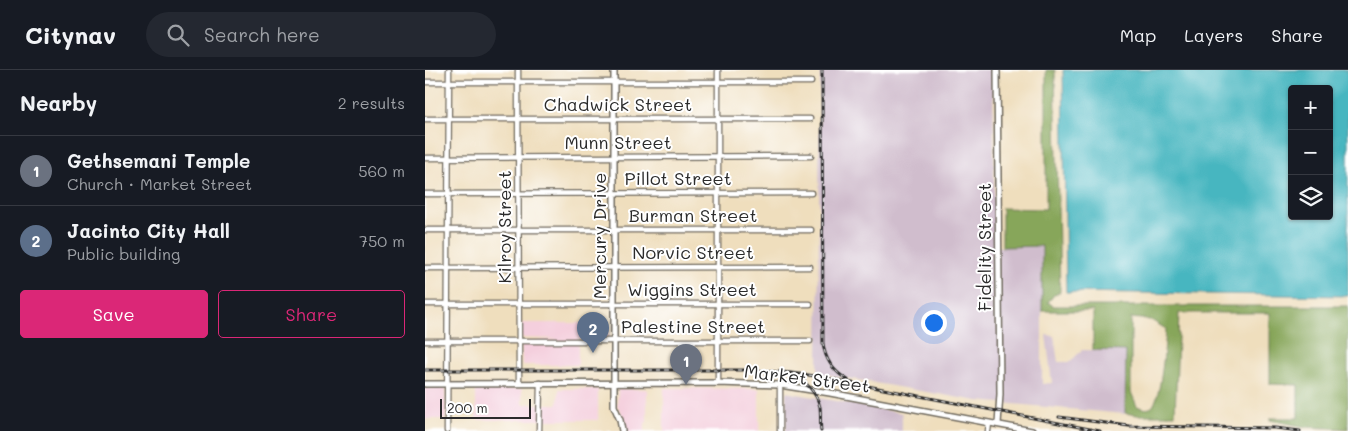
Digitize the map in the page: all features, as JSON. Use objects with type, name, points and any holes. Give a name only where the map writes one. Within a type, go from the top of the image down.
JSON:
[{"type":"main road","name":"Mercury Drive","points":[[614,70],[614,406],[622,431]]},
{"type":"main road","name":"Fidelity Street","points":[[997,70],[1000,394],[998,424]]},
{"type":"main road","name":"Market Street","points":[[425,384],[718,383],[780,385],[1032,431]]},
{"type":"street","points":[[447,431],[449,70]]},
{"type":"street","name":"Kilroy Street","points":[[518,70],[519,383]]},
{"type":"street","points":[[718,70],[718,383]]},
{"type":"street","points":[[425,82],[811,82]]},
{"type":"street","name":"Chadwick Street","points":[[425,119],[811,119]]},
{"type":"street","name":"Munn Street","points":[[425,158],[811,156]]},
{"type":"street","name":"Pillot Street","points":[[425,194],[811,193]]},
{"type":"street","name":"Burman Street","points":[[425,230],[811,230]]},
{"type":"street","name":"Norvic Street","points":[[425,268],[811,267]]},
{"type":"street","name":"Wiggins Street","points":[[425,304],[810,304]]},
{"type":"street","name":"Palestine Street","points":[[425,341],[810,340]]},
{"type":"street","points":[[539,431],[540,383]]},
{"type":"street","points":[[780,385],[780,431]]},
{"type":"street","points":[[988,431],[989,423]]},
{"type":"shaded area","points":[[820,70],[993,70],[995,247],[1042,246],[1042,384],[1052,383],[1046,335],[1054,336],[1058,362],[1070,362],[1082,350],[1126,351],[1125,414],[978,401],[818,373]]},
{"type":"shaded area","points":[[521,323],[609,323],[609,338],[578,339],[578,365],[522,365],[521,342],[559,339],[521,338]]},
{"type":"shaded area","points":[[425,388],[445,388],[446,419],[425,419]]},
{"type":"shaded area","points":[[664,388],[759,389],[759,431],[664,431]]},
{"type":"shaded area","points":[[476,389],[522,389],[522,404],[558,404],[559,389],[598,389],[598,420],[476,420]]},
{"type":"shaded area","points":[[618,389],[647,389],[647,422],[645,423],[645,431],[625,431],[625,421],[617,405]]},
{"type":"shaded area","points":[[786,392],[902,413],[902,431],[786,431]]},
{"type":"green space","points":[[1046,70],[1055,70],[1060,292],[1054,295],[1048,302],[1053,306],[1348,306],[1348,429],[1306,427],[1270,420],[1270,418],[1298,418],[1298,385],[1270,384],[1270,313],[1179,313],[1175,415],[1137,415],[1125,413],[1126,351],[1093,350],[1093,311],[1042,311],[1042,246],[1002,247],[1002,208],[1046,209]],"holes":[[[1131,318],[1151,320],[1166,329],[1158,393],[1152,407],[1146,409],[1137,406],[1131,392]]]},
{"type":"water","points":[[1063,70],[1348,70],[1348,296],[1066,292]]},
{"type":"railway","points":[[822,70],[823,343],[831,364],[838,373],[848,380]]},
{"type":"railway","points":[[425,370],[749,370],[782,372],[816,376],[1100,431]]},
{"type":"railway","points":[[792,375],[806,383],[816,397],[820,407],[821,431]]},
{"type":"railway","points":[[1059,417],[1129,426],[1275,428],[1300,431]]},
{"type":"place","name":"Jacinto City Hall","points":[[593,353]]},
{"type":"place","name":"Gethsemani Temple","points":[[686,385]]}]
